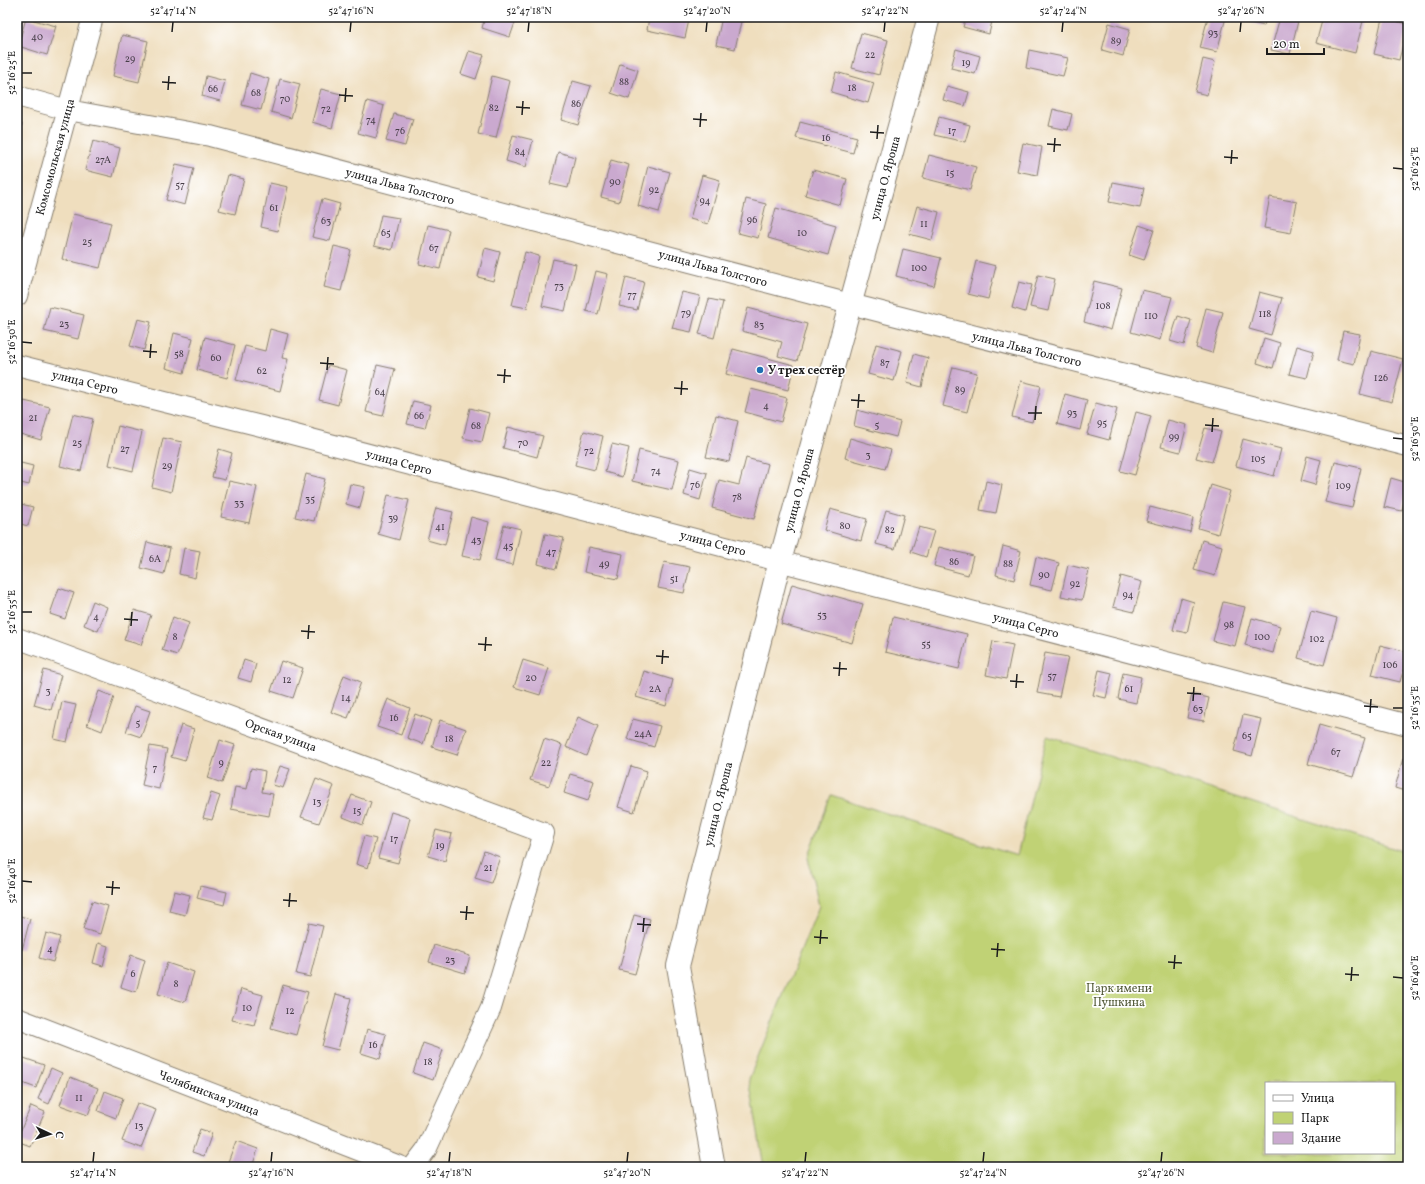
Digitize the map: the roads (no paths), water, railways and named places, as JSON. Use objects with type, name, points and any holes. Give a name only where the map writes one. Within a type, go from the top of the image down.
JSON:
[{"type":"main road","name":"улица О. Яроша","points":[[714,1167],[678,966],[780,560],[929,17]]},
{"type":"street","name":"Комсомольская улица","points":[[17,296],[93,17]]},
{"type":"street","name":"улица Льва Толстого","points":[[17,96],[68,110],[210,136],[850,304],[1408,446]]},
{"type":"street","name":"улица Серго","points":[[17,365],[261,426],[780,560],[1408,725]]},
{"type":"street","name":"Орская улица","points":[[17,638],[544,833],[491,1008],[426,1150],[413,1167]]},
{"type":"street","name":"Челябинская улица","points":[[17,1018],[402,1167]]},
{"type":"place","name":"У трех сестёр","points":[[760,370]]},
{"type":"park label","name":"Парк имени Пушкина","points":[[1119,995]]}]
